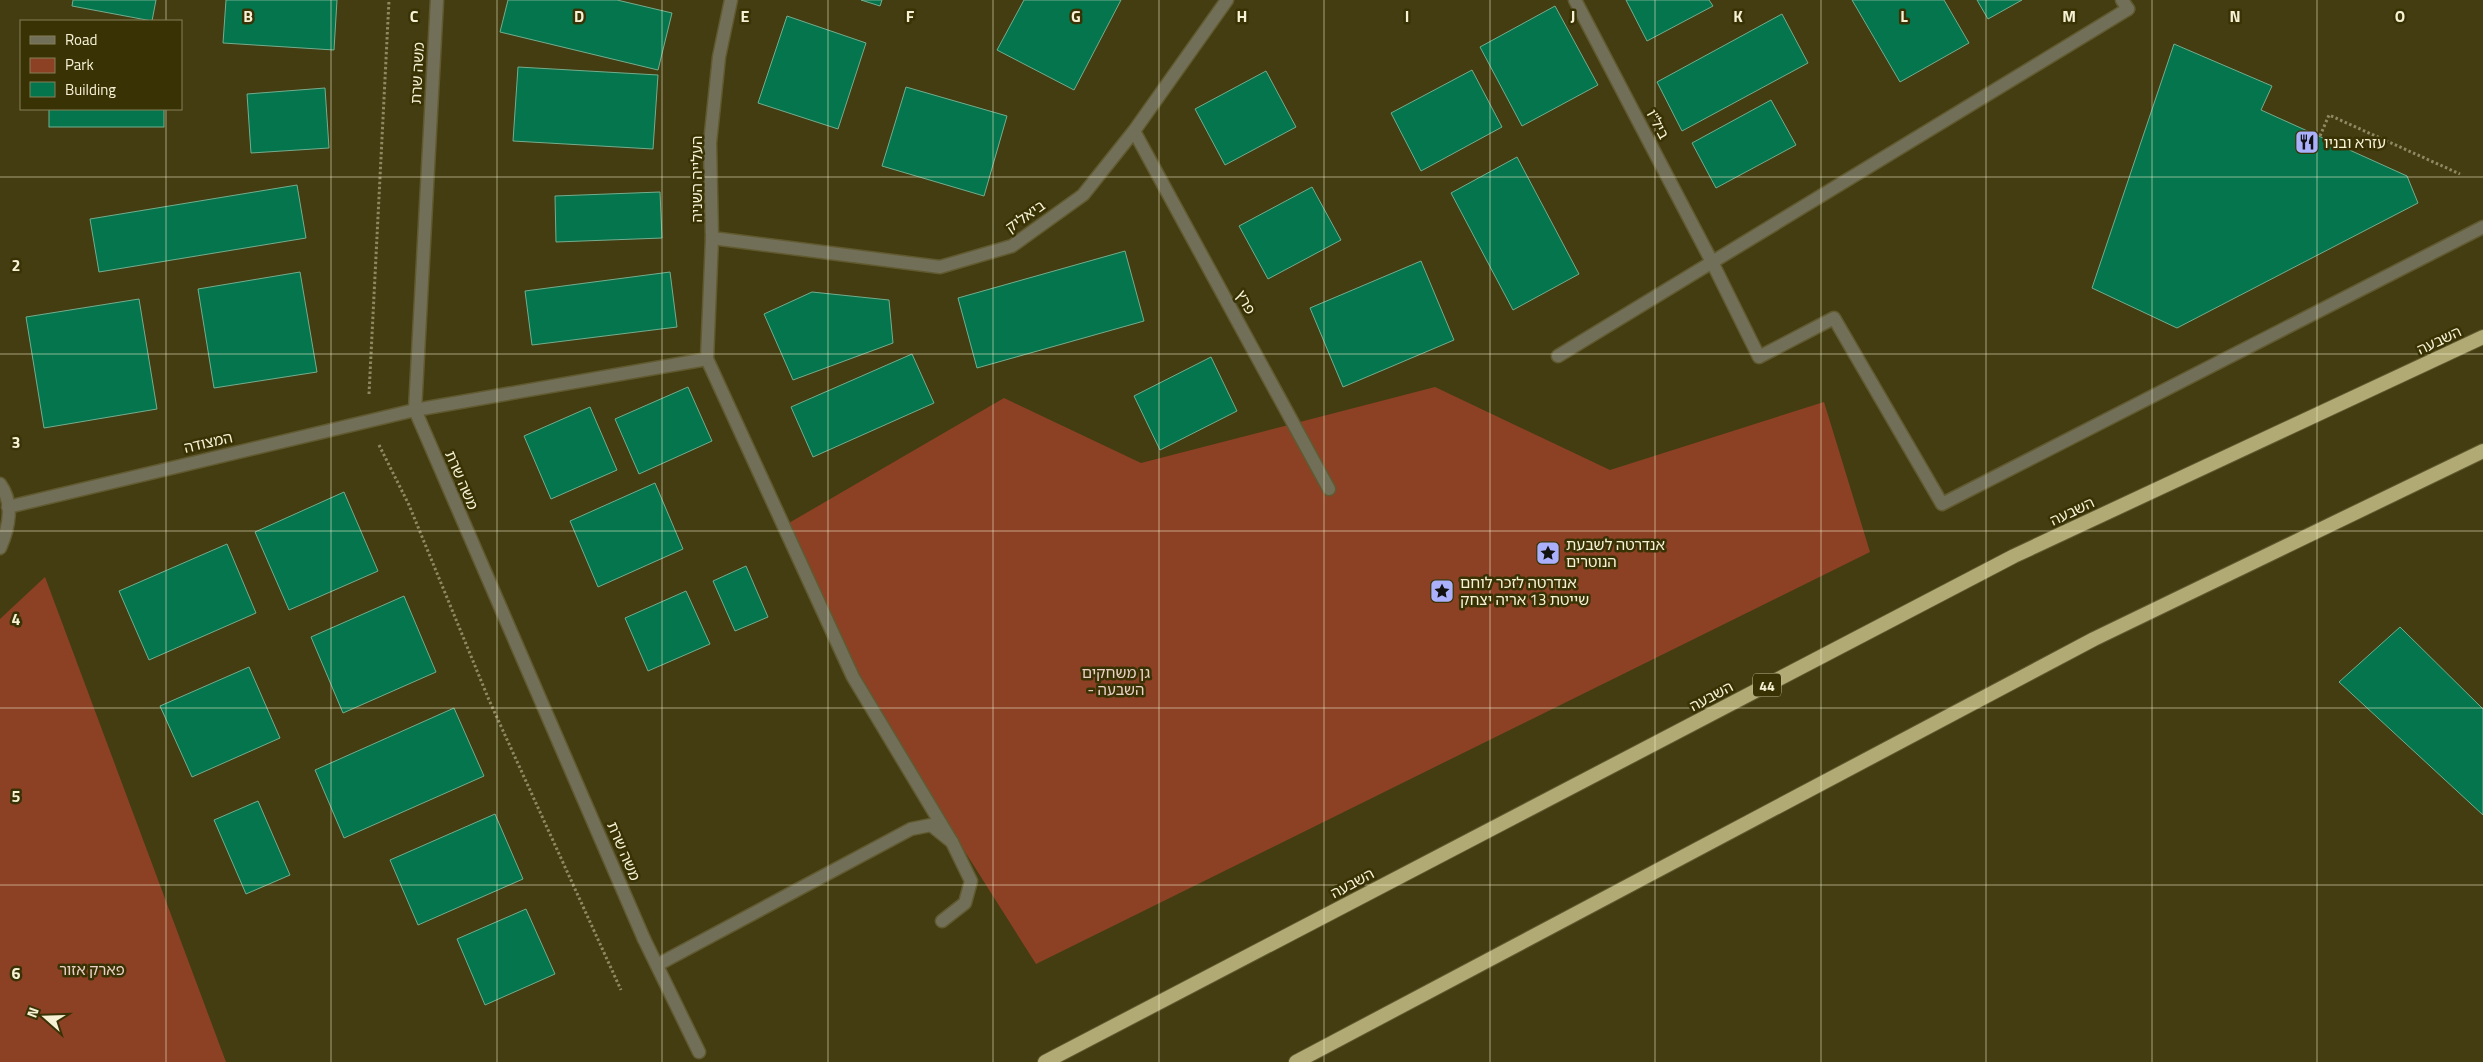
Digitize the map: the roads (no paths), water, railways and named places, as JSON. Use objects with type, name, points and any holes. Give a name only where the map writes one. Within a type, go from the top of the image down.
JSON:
[{"type":"highway","name":"השבעה","points":[[1044,1062],[2014,556],[2483,337]]},
{"type":"highway","points":[[1296,1062],[2094,639],[2483,452]]},
{"type":"street","name":"משה שרת","points":[[437,0],[415,410],[644,939],[699,1052]]},
{"type":"street","name":"העלייה השניה","points":[[707,358],[712,238],[710,143],[719,57],[731,0]]},
{"type":"street","name":"ביאליק","points":[[712,238],[940,267],[1012,246],[1083,195],[1134,130],[1227,0]]},
{"type":"street","name":"ביל\"ו","points":[[1575,0],[1712,262],[1759,357],[1834,318],[1942,504],[2483,226]]},
{"type":"street","points":[[1558,356],[2125,4]]},
{"type":"street","name":"פרץ","points":[[1134,130],[1329,489]]},
{"type":"street","name":"המצודה","points":[[8,507],[415,410],[707,358]]},
{"type":"street","points":[[707,358],[854,677],[952,842],[971,881],[964,903],[942,921]]},
{"type":"street","points":[[0,484],[8,507],[8,528],[0,548]]},
{"type":"street","points":[[657,965],[911,829],[931,825],[952,842]]},
{"type":"place","name":"עזרא ובניו","points":[[2307,142]]},
{"type":"place","name":"אנדרטה לשבעת הנוטרים","points":[[1548,553]]},
{"type":"place","name":"אנדרטה לזכר לוחם שייטת 13 אריה יצחק","points":[[1442,591]]},
{"type":"park label","name":"גן משחקים - השבעה","points":[[1116,680]]},
{"type":"park label","name":"פארק אזור","points":[[92,969]]}]
